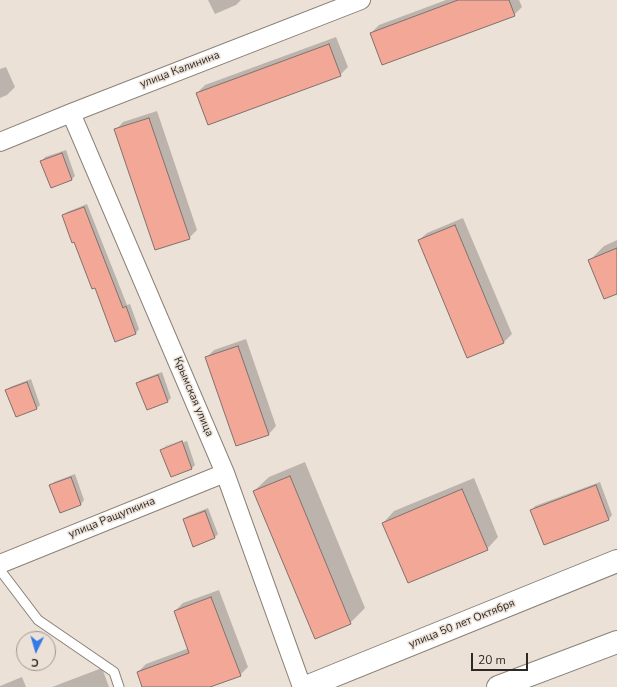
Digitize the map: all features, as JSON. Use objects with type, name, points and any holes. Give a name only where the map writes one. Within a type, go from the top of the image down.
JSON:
[{"type":"street","name":"улица Калинина","points":[[0,142],[361,0]]},
{"type":"street","name":"Крымская улица","points":[[71,113],[225,473],[302,687]]},
{"type":"street","name":"улица Ращупкина","points":[[0,564],[225,473]]},
{"type":"street","name":"улица 50 лет Октября","points":[[306,687],[617,561]]},
{"type":"street","points":[[498,687],[617,642]]},
{"type":"lane","points":[[0,570],[38,620],[114,672],[119,687]]},
{"type":"building","points":[[458,0],[509,0],[515,16],[382,65],[370,33]]},
{"type":"building","points":[[329,44],[341,76],[208,125],[196,93]]},
{"type":"building","points":[[149,118],[190,239],[155,250],[114,129]]},
{"type":"building","points":[[62,153],[72,180],[51,188],[40,161]]},
{"type":"building","points":[[84,207],[123,308],[126,306],[136,334],[115,342],[95,288],[92,289],[74,242],[72,243],[62,215]]},
{"type":"building","points":[[455,225],[504,343],[467,358],[418,240]]},
{"type":"building","points":[[617,248],[617,294],[604,299],[588,260]]},
{"type":"building","points":[[238,346],[269,435],[236,446],[205,357]]},
{"type":"building","points":[[158,375],[168,402],[147,410],[136,383]]},
{"type":"building","points":[[27,382],[37,409],[16,417],[5,390]]},
{"type":"building","points":[[182,441],[192,469],[171,477],[160,450]]},
{"type":"building","points":[[290,476],[351,624],[315,639],[253,491]]},
{"type":"building","points":[[71,477],[81,505],[60,513],[49,485]]},
{"type":"building","points":[[596,485],[609,520],[544,545],[530,510]]},
{"type":"building","points":[[462,489],[488,550],[408,583],[382,523]]},
{"type":"building","points":[[205,511],[215,538],[193,547],[183,519]]},
{"type":"building","points":[[211,597],[241,676],[210,687],[142,687],[137,672],[189,653],[174,611]]}]
